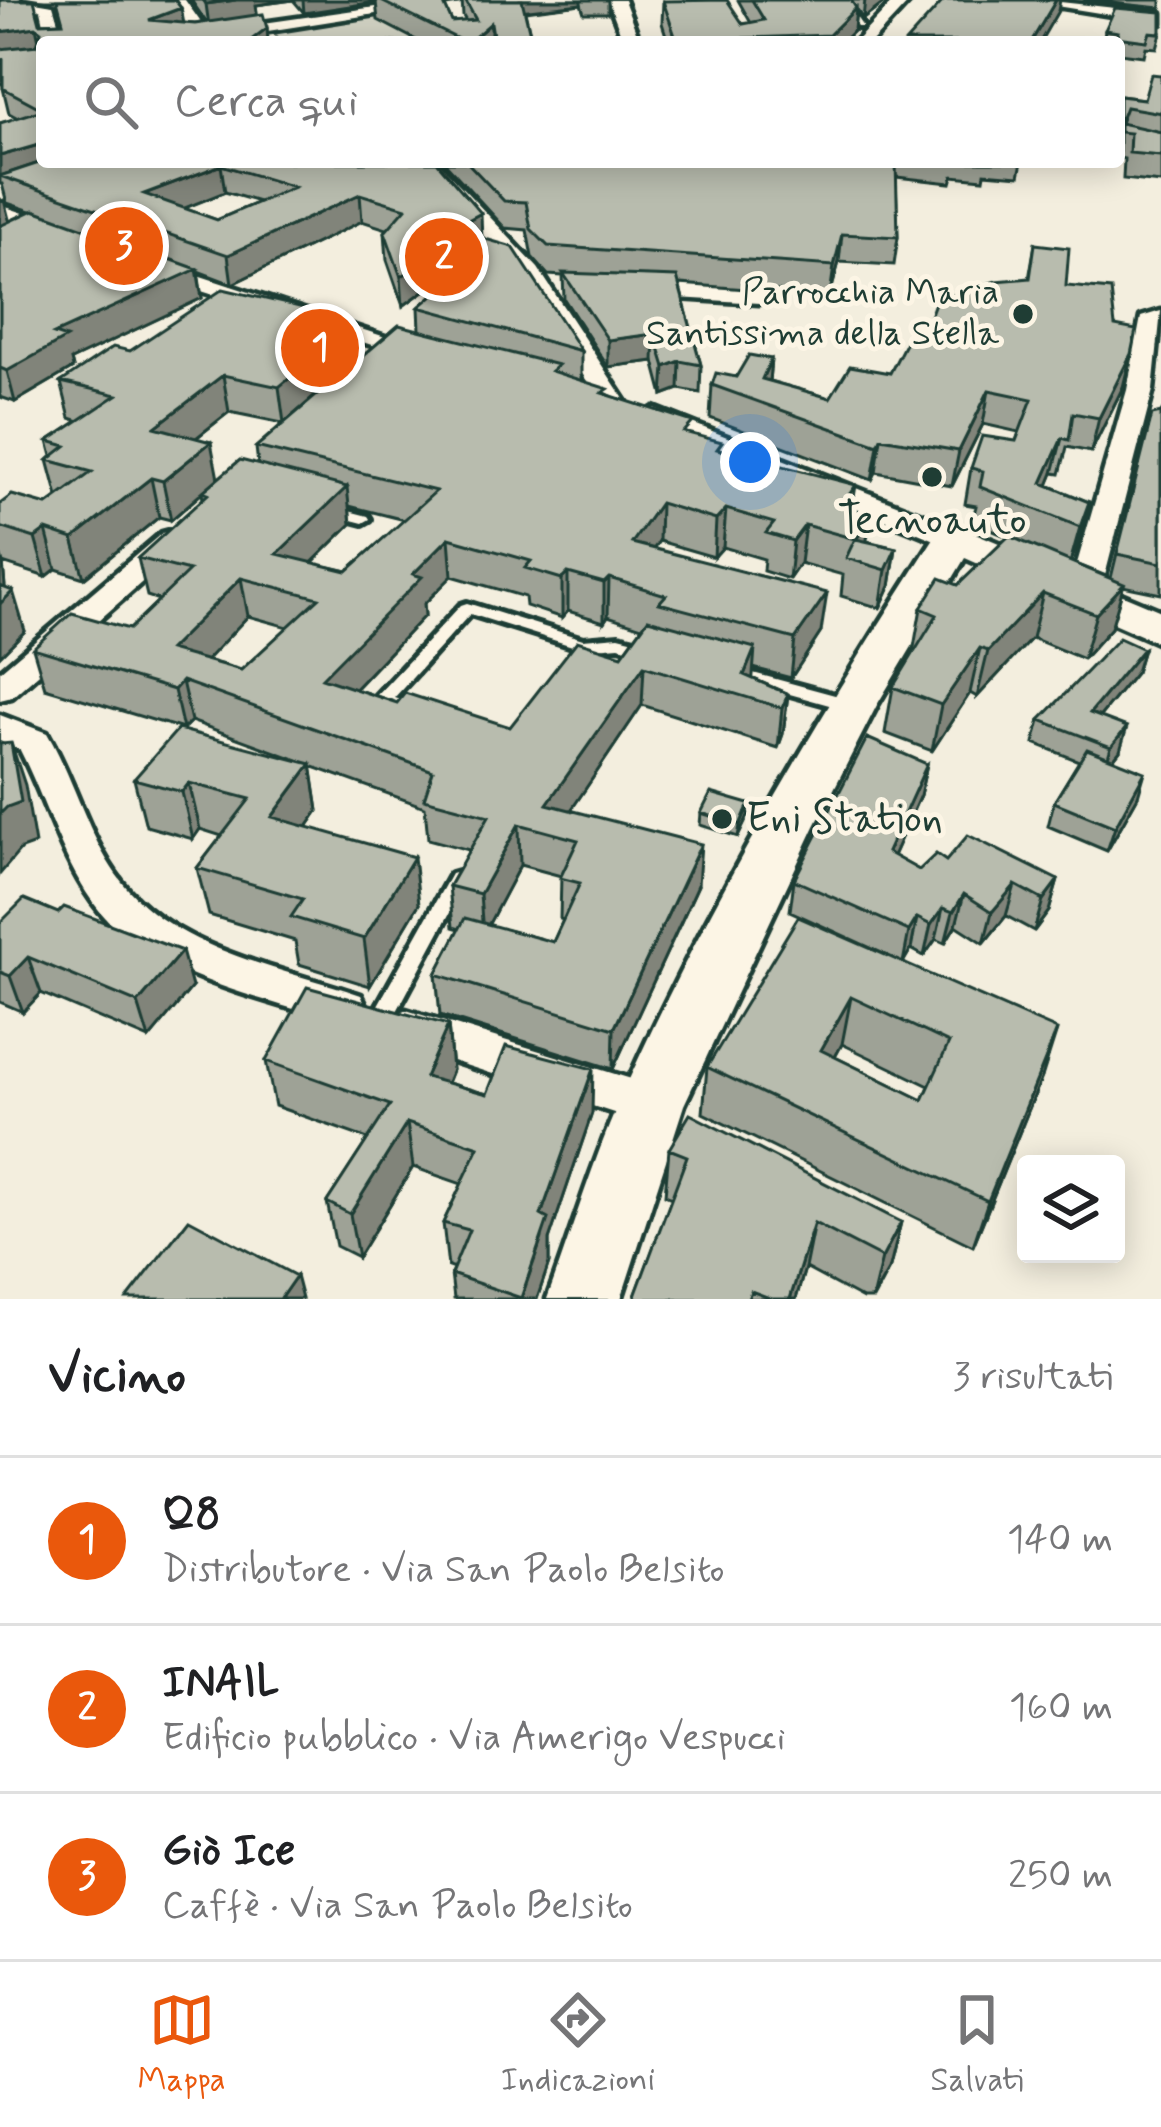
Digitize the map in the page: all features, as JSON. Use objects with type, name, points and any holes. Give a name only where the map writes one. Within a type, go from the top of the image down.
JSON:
[{"type":"main road","points":[[584,1299],[651,1105],[852,706],[956,538],[1161,629]]},
{"type":"street","points":[[177,0],[202,36],[453,4]]},
{"type":"street","points":[[285,0],[304,21]]},
{"type":"street","points":[[616,0],[630,36]]},
{"type":"street","points":[[861,33],[903,0]]},
{"type":"street","points":[[1050,0],[1161,18]]},
{"type":"street","points":[[37,1],[48,8],[55,36]]},
{"type":"street","points":[[434,168],[550,286],[613,402]]},
{"type":"street","points":[[2,199],[28,231],[78,240]]},
{"type":"street","points":[[140,262],[461,364]]},
{"type":"street","points":[[605,289],[760,296]]},
{"type":"street","points":[[1084,595],[1157,318]]},
{"type":"street","points":[[361,376],[397,346]]},
{"type":"street","points":[[569,392],[717,438],[956,538]]},
{"type":"street","points":[[0,689],[199,517]]},
{"type":"street","points":[[0,728],[34,742],[107,892],[137,921],[190,952],[380,1020],[651,1105]]},
{"type":"lane","points":[[840,0],[861,33]]},
{"type":"lane","points":[[320,508],[363,519]]},
{"type":"lane","points":[[425,715],[382,700],[467,608],[582,644],[620,640],[662,652]]},
{"type":"lane","points":[[704,664],[852,706]]},
{"type":"lane","points":[[380,1020],[467,863]]},
{"type":"shaded area","points":[[391,13],[427,36],[276,36],[269,28]]},
{"type":"building","points":[[0,0],[34,0],[40,23],[63,22],[57,0],[175,0],[181,8],[149,20],[195,24],[263,14],[267,28],[257,36],[40,36],[36,27],[0,32]]},
{"type":"building","points":[[379,0],[442,0],[452,22],[476,20],[465,0],[522,0],[531,36],[493,36],[491,23],[476,36],[452,36]]},
{"type":"building","points":[[727,0],[743,24],[764,20],[752,0],[851,0],[856,8],[829,35],[675,36],[663,1]]},
{"type":"building","points":[[944,0],[1056,0],[1035,36],[911,36]]},
{"type":"building","points":[[1115,8],[1161,12],[1161,33],[1150,32],[1147,41],[1105,30]]},
{"type":"building","points":[[36,45],[36,106],[3,88],[0,49]]},
{"type":"building","points":[[1151,74],[1161,75],[1161,113],[1125,110],[1125,97],[1144,99]]},
{"type":"building","points":[[36,112],[36,146],[0,156],[0,123]]},
{"type":"building","points":[[1125,124],[1161,132],[1161,156],[1129,153],[1130,133],[1125,133]]},
{"type":"building","points":[[36,164],[36,168],[213,168],[144,194],[217,220],[294,187],[231,168],[442,168],[481,213],[451,229],[513,247],[581,351],[419,307],[479,255],[462,234],[401,277],[385,232],[406,208],[360,194],[228,255],[0,176]]},
{"type":"building","points":[[473,168],[896,168],[898,237],[842,234],[834,266],[548,246],[531,229],[526,202],[504,201]]},
{"type":"building","points":[[34,210],[197,269],[54,334],[66,338],[7,371],[0,368],[0,226]]},
{"type":"building","points":[[1035,244],[1069,248],[1066,286],[1111,290],[1115,326],[1136,330],[1131,354],[1099,418],[1073,413],[1069,440],[1062,438],[1042,483],[1089,502],[1080,527],[980,487],[983,471],[971,468],[982,436],[1016,441],[1032,399],[989,390],[959,451],[881,438],[878,445],[712,385],[716,373],[736,377],[749,355],[771,359],[762,379],[830,398],[850,366],[890,373],[908,338],[921,341],[936,300],[996,281],[1030,278]]},
{"type":"building","points":[[563,273],[677,277],[701,365],[680,361],[665,367],[655,334],[608,340]]},
{"type":"building","points":[[223,289],[338,316],[296,345],[323,351],[279,387],[223,375],[155,427],[211,442],[163,481],[151,478],[73,539],[46,530],[35,538],[0,527],[0,504],[12,495],[47,505],[92,472],[48,460],[66,446],[48,441],[117,395],[61,382],[113,347],[130,351]]},
{"type":"building","points":[[399,325],[558,365],[551,371],[693,422],[684,432],[722,442],[717,449],[856,485],[841,506],[870,521],[856,539],[896,548],[886,570],[846,558],[855,539],[805,525],[793,541],[766,533],[774,523],[726,509],[716,520],[660,503],[632,543],[827,593],[795,639],[659,603],[666,595],[609,578],[604,583],[568,573],[562,579],[525,568],[531,561],[449,538],[413,574],[422,577],[322,678],[397,703],[405,693],[510,727],[577,641],[622,655],[648,619],[755,648],[744,675],[788,694],[782,708],[644,666],[547,804],[701,844],[614,1029],[436,974],[465,918],[553,942],[580,883],[560,878],[578,840],[519,824],[480,894],[449,886],[489,816],[424,799],[433,771],[182,681],[174,690],[33,648],[72,613],[129,629],[189,571],[138,558],[240,460],[347,487],[277,554],[347,571],[436,491],[256,447]],"holes":[[[241,578],[319,598],[241,670],[169,650]]]},
{"type":"building","points":[[1161,413],[1161,563],[1117,554],[1152,415]]},
{"type":"building","points":[[1009,536],[1124,584],[1096,614],[1043,593],[988,651],[980,648],[941,705],[893,687],[937,615],[921,608],[940,578],[958,585]]},
{"type":"building","points":[[0,586],[13,591],[0,604]]},
{"type":"building","points":[[1119,638],[1143,649],[1090,713],[1127,727],[1111,747],[1040,720]]},
{"type":"building","points":[[178,729],[311,764],[272,817],[414,857],[364,939],[291,917],[303,899],[197,868],[250,799],[189,783],[182,792],[134,779]]},
{"type":"building","points":[[867,738],[927,764],[887,852],[919,870],[936,854],[946,861],[968,835],[1058,880],[1043,900],[1015,885],[992,912],[964,894],[953,912],[943,908],[931,925],[917,918],[909,931],[794,880]]},
{"type":"building","points":[[11,743],[21,802],[0,814],[0,744]]},
{"type":"building","points":[[1087,749],[1145,772],[1115,827],[1054,802]]},
{"type":"building","points":[[711,793],[749,804],[740,825],[701,813]]},
{"type":"building","points":[[24,899],[58,913],[64,907],[182,951],[138,1003],[28,957],[10,976],[0,972],[0,923]]},
{"type":"building","points":[[798,917],[1057,1030],[988,1201],[707,1067]],"holes":[[[851,997],[949,1043],[923,1100],[821,1050]]]},
{"type":"building","points":[[307,987],[448,1025],[425,1077],[487,1094],[506,1046],[593,1069],[541,1215],[548,1219],[521,1298],[451,1274],[469,1230],[443,1223],[479,1147],[407,1123],[350,1214],[327,1202],[390,1105],[266,1061]]},
{"type":"building","points":[[690,1114],[901,1222],[882,1258],[814,1223],[790,1299],[772,1299],[751,1291],[748,1299],[634,1299],[687,1156],[669,1149]]},
{"type":"building","points":[[189,1219],[296,1276],[280,1299],[127,1299]]},
{"type":"place","name":"Giò Ice","points":[[124,246]]},
{"type":"place","name":"INAIL","points":[[444,257]]},
{"type":"place","name":"Parrocchia Maria Santissima della Stella","points":[[1023,314]]},
{"type":"place","name":"Q8","points":[[320,348]]},
{"type":"place","name":"Tecnoauto","points":[[932,477]]},
{"type":"place","name":"Eni Station","points":[[722,819]]}]
